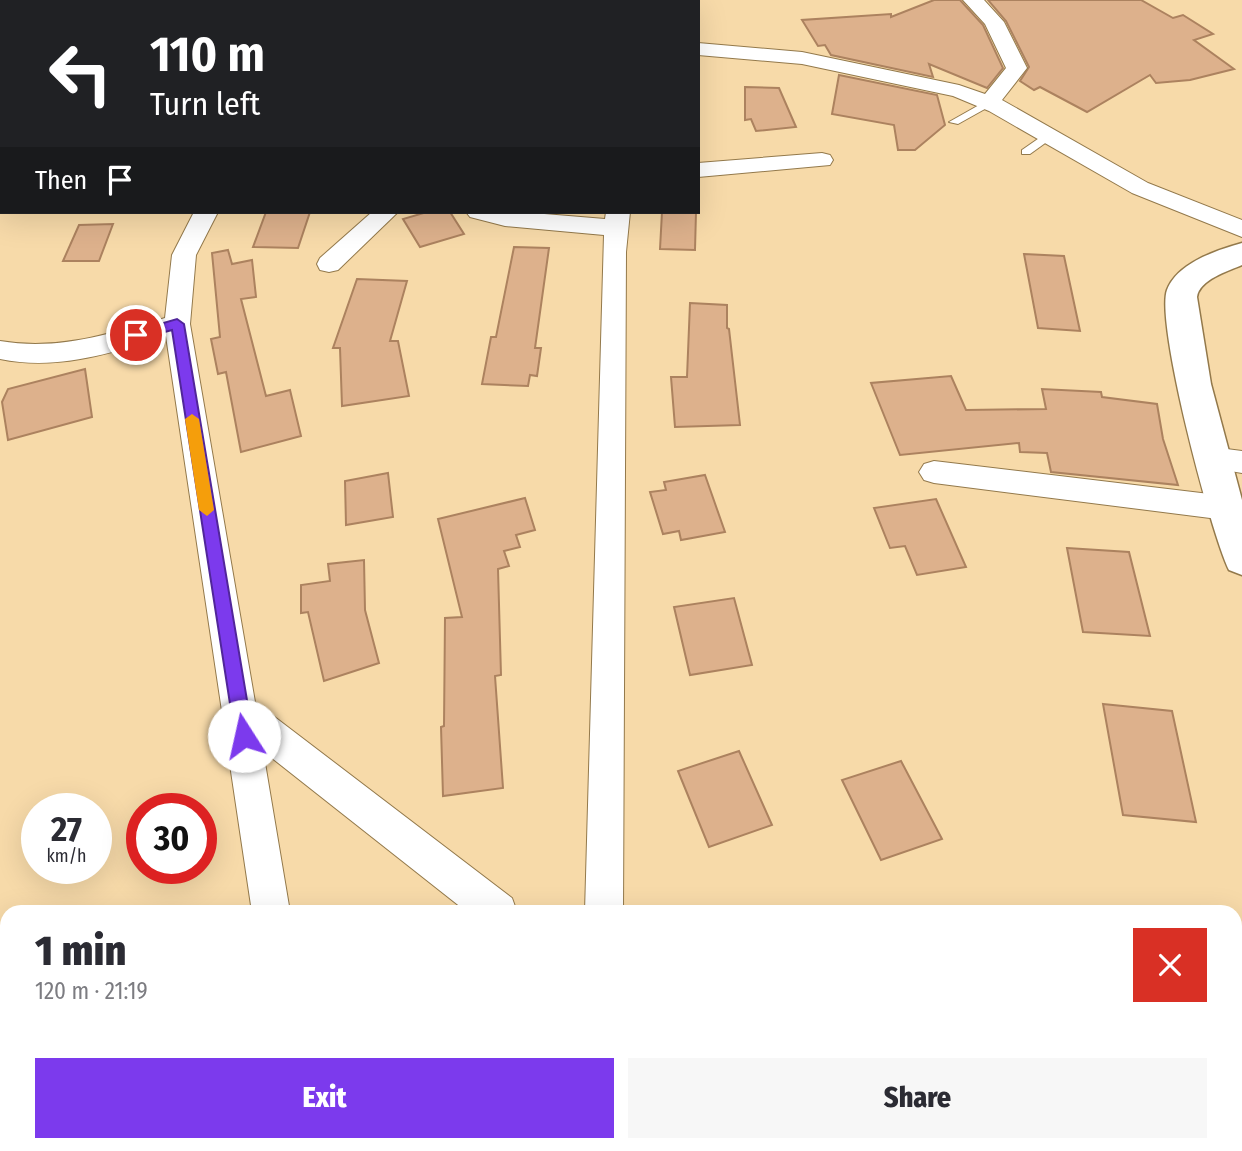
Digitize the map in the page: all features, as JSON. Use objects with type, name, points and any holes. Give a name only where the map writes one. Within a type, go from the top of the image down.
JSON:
[{"type":"street","points":[[973,0],[994,22],[1017,68],[988,103]]},
{"type":"street","points":[[700,49],[802,58],[933,84],[988,103],[1140,188],[1242,229]]},
{"type":"street","points":[[700,170],[748,163],[822,160]]},
{"type":"street","points":[[205,214],[184,254],[177,324],[270,905]]},
{"type":"street","points":[[329,264],[384,214]]},
{"type":"street","points":[[487,214],[505,218],[617,220],[604,905]]},
{"type":"street","points":[[1242,253],[1202,273],[1187,284],[1181,298],[1189,359],[1227,460],[1226,508],[1242,559]]},
{"type":"street","points":[[0,350],[21,356],[56,354],[177,324]]},
{"type":"street","points":[[933,472],[1226,508]]},
{"type":"street","points":[[239,711],[489,905]]},
{"type":"lane","points":[[954,122],[988,103]]},
{"type":"lane","points":[[1026,152],[1049,136]]},
{"type":"building","points":[[934,0],[960,0],[983,25],[1003,68],[987,88],[929,64],[933,77],[831,55],[825,45],[818,46],[802,20],[891,14],[891,17]]},
{"type":"building","points":[[988,0],[1141,0],[1173,18],[1183,15],[1213,34],[1194,40],[1234,69],[1190,80],[1156,83],[1150,75],[1087,112],[1040,87],[1034,90],[1020,81],[1029,67],[1006,21]]},
{"type":"building","points":[[839,75],[937,95],[945,125],[915,150],[898,150],[894,125],[832,114]]},
{"type":"building","points":[[745,87],[779,88],[796,127],[756,131],[751,119],[745,120]]},
{"type":"building","points":[[265,214],[309,214],[298,248],[253,247]]},
{"type":"building","points":[[420,214],[451,214],[464,234],[420,247],[403,219]]},
{"type":"building","points":[[662,214],[696,214],[695,250],[660,249]]},
{"type":"building","points":[[113,224],[99,261],[63,261],[79,225]]},
{"type":"building","points":[[514,247],[549,248],[535,348],[541,348],[537,376],[530,375],[528,386],[482,384],[491,337],[496,337]]},
{"type":"building","points":[[228,250],[232,264],[252,260],[256,297],[241,299],[266,396],[290,390],[301,436],[241,452],[226,372],[218,374],[211,339],[220,337],[212,253]]},
{"type":"building","points":[[1024,254],[1064,256],[1080,331],[1038,328]]},
{"type":"building","points":[[357,279],[407,281],[390,341],[398,341],[409,396],[342,406],[340,348],[333,348]]},
{"type":"building","points":[[690,303],[727,305],[727,328],[740,425],[675,427],[671,377],[687,377]]},
{"type":"building","points":[[85,369],[92,417],[8,440],[2,402],[8,389]]},
{"type":"building","points":[[951,376],[966,410],[1046,409],[1042,389],[1101,392],[1102,397],[1157,404],[1163,439],[1178,485],[1051,472],[1047,453],[1020,452],[1019,443],[900,455],[871,383]]},
{"type":"building","points":[[388,473],[393,517],[346,525],[345,481]]},
{"type":"building","points":[[705,475],[725,532],[681,540],[679,531],[663,534],[650,492],[666,490],[664,482]]},
{"type":"building","points":[[525,498],[535,530],[516,535],[520,547],[504,551],[509,566],[498,569],[501,675],[495,676],[503,788],[443,796],[441,727],[444,726],[445,618],[462,617],[438,519]]},
{"type":"building","points":[[936,499],[966,567],[917,575],[905,546],[890,548],[874,508]]},
{"type":"building","points":[[1067,548],[1129,552],[1150,636],[1083,632]]},
{"type":"building","points":[[364,560],[365,610],[379,663],[324,681],[308,612],[301,613],[301,585],[330,581],[328,564]]},
{"type":"building","points":[[734,598],[752,665],[690,675],[674,607]]},
{"type":"building","points":[[1103,704],[1172,711],[1196,822],[1123,815]]},
{"type":"building","points":[[739,751],[772,825],[709,847],[678,771]]},
{"type":"building","points":[[901,761],[942,839],[881,860],[842,780]]},
{"type":"slow traffic","points":[[192,419],[207,510]]},
{"type":"route","points":[[136,335],[177,324],[244,736]]}]
